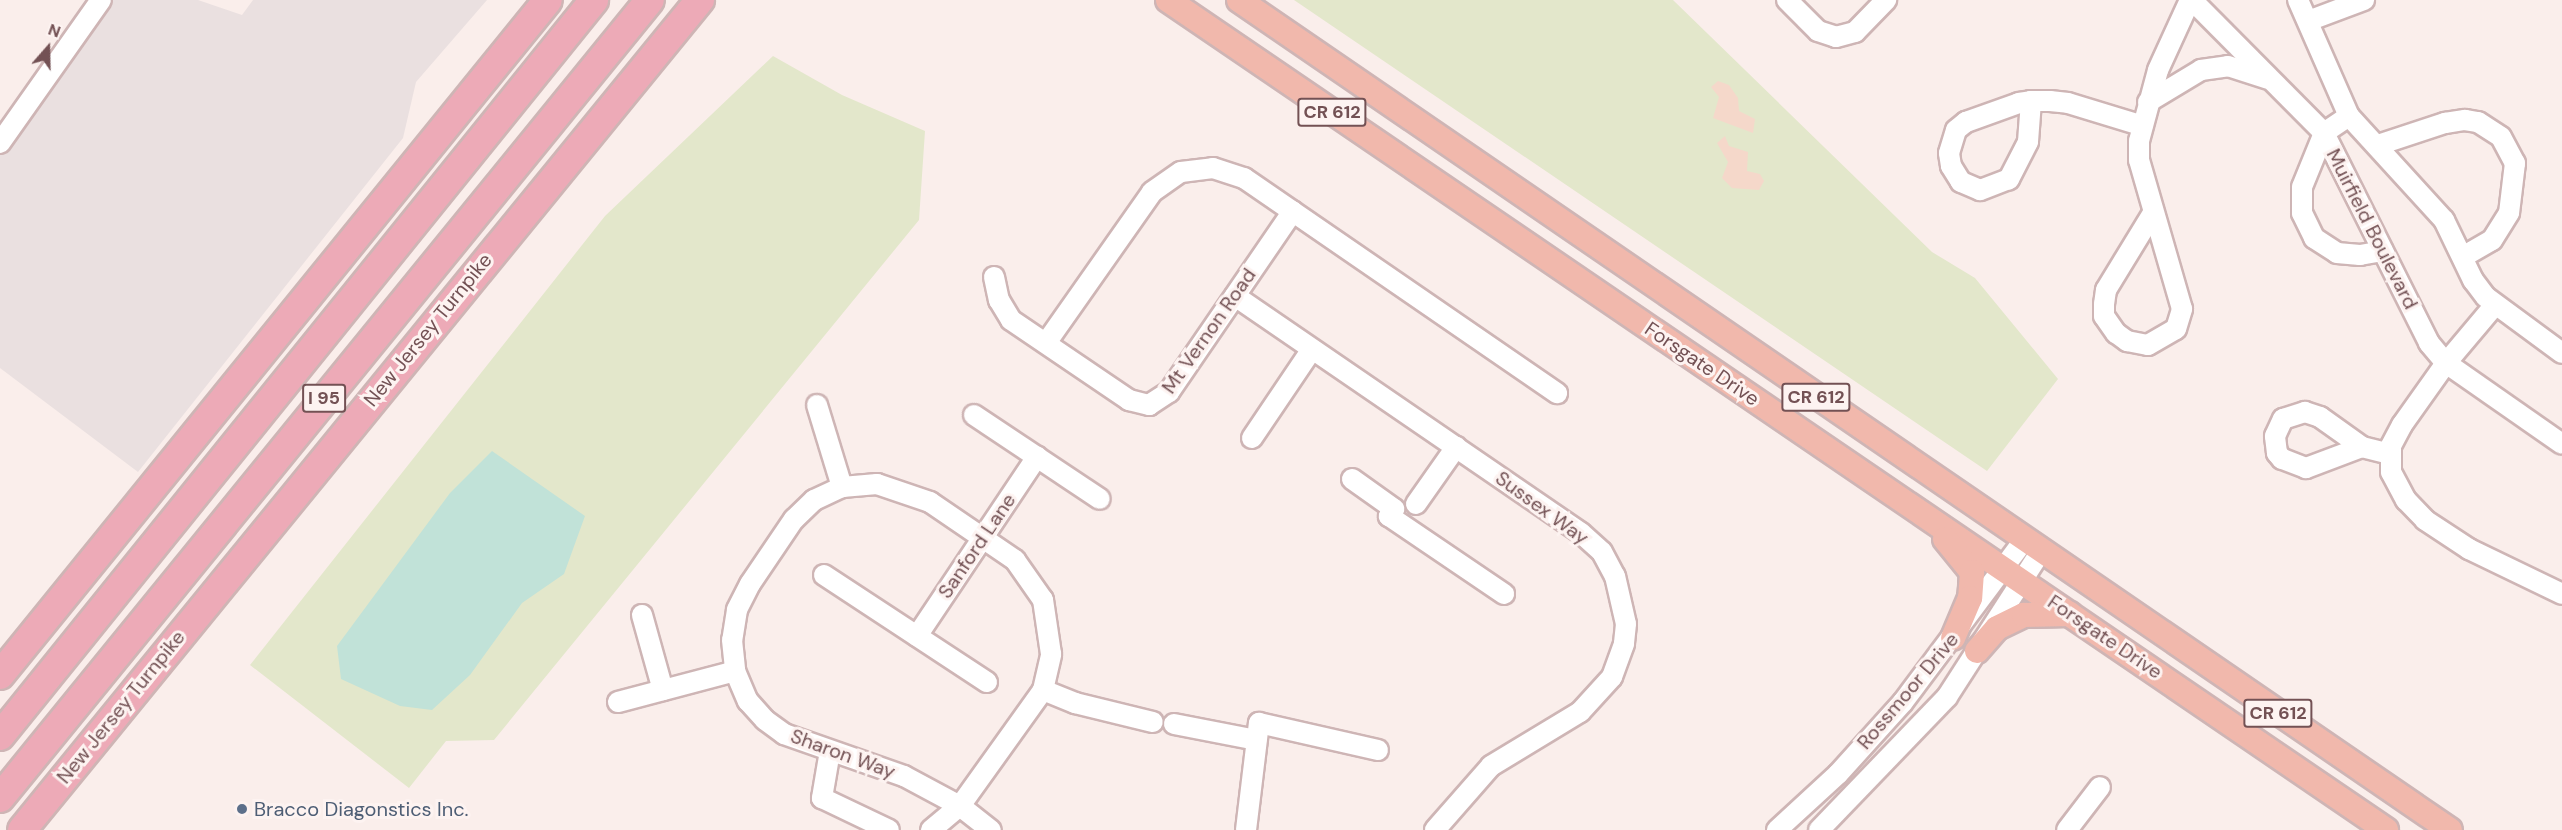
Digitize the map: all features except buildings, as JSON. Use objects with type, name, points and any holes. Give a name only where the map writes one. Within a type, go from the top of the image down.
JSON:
[{"type":"highway","points":[[0,675],[548,0]]},
{"type":"highway","name":"I 95","points":[[0,736],[594,0]]},
{"type":"highway","name":"New Jersey Turnpike","points":[[0,798],[650,0]]},
{"type":"highway","name":"New Jersey Turnpike","points":[[22,830],[700,0]]},
{"type":"main road","name":"Forsgate Drive","points":[[1168,0],[2014,575],[2380,828]]},
{"type":"main road","name":"Forsgate Drive","points":[[1239,0],[2450,830]]},
{"type":"main road","points":[[1912,506],[1972,572],[1970,597],[1953,638]]},
{"type":"main road","points":[[1977,651],[1997,628],[2024,615],[2070,614]]},
{"type":"street","points":[[0,143],[101,0]]},
{"type":"street","points":[[1787,0],[1818,31],[1836,37],[1855,32],[1886,0]]},
{"type":"street","points":[[2153,213],[2106,290],[2103,303],[2104,315],[2116,333],[2127,341],[2148,345],[2176,330],[2182,309],[2139,160],[2143,126],[2148,102],[2170,40],[2191,0]]},
{"type":"street","name":"Muirfield Boulevard","points":[[2191,0],[2324,133],[2429,343],[2446,363],[2562,444]]},
{"type":"street","name":"Muirfield Boulevard","points":[[2298,0],[2349,116],[2378,145],[2444,220],[2473,280],[2494,306],[2562,353]]},
{"type":"street","points":[[2308,21],[2364,0]]},
{"type":"street","points":[[2148,102],[2201,70],[2235,67],[2275,82]]},
{"type":"street","points":[[2031,101],[2028,142],[2009,179],[1991,189],[1980,190],[1961,182],[1951,166],[1949,153],[1956,130],[1966,122],[2031,101],[2089,108],[2143,126]]},
{"type":"street","points":[[2349,116],[2324,133],[2302,187],[2300,200],[2307,228],[2324,247],[2337,254],[2360,255],[2383,251]]},
{"type":"street","points":[[2378,145],[2445,123],[2465,120],[2478,122],[2501,137],[2515,163],[2509,213],[2492,240],[2463,257]]},
{"type":"street","points":[[1046,343],[1162,182],[1196,169],[1229,170],[1293,211],[1557,393]]},
{"type":"street","name":"Mt Vernon Road","points":[[994,277],[999,300],[1011,320],[1129,400],[1149,405],[1169,392],[1293,211]]},
{"type":"street","name":"Sussex Way","points":[[1235,296],[1581,533],[1602,552],[1615,576],[1626,624],[1619,660],[1593,701],[1491,766],[1435,830]]},
{"type":"street","points":[[2494,306],[2446,363],[2402,425],[2390,454],[2391,472],[2406,500],[2425,520],[2469,549],[2562,594]]},
{"type":"street","points":[[1252,438],[1312,349]]},
{"type":"street","points":[[818,405],[842,487]]},
{"type":"street","points":[[974,415],[1100,500]]},
{"type":"street","points":[[1416,504],[1456,447]]},
{"type":"street","points":[[2362,447],[2390,454]]},
{"type":"street","name":"Sanford Lane","points":[[917,636],[1037,457]]},
{"type":"street","points":[[1352,478],[1394,509],[1389,516],[1504,594]]},
{"type":"street","name":"Sharon Way","points":[[960,806],[1042,690],[1051,654],[1043,600],[1015,560],[930,502],[901,490],[876,484],[842,487],[814,500],[794,519],[750,584],[737,610],[732,640],[735,670],[748,701],[765,720],[784,734],[904,776],[960,806],[991,830]]},
{"type":"street","name":"Rossmoor Drive","points":[[1819,830],[1947,696],[1977,651],[2014,575],[2033,545]]},
{"type":"street","points":[[824,574],[987,682]]},
{"type":"street","name":"Rossmoor Drive","points":[[1778,830],[1864,745],[1953,638],[2014,575]]},
{"type":"street","points":[[642,615],[663,690]]},
{"type":"street","points":[[618,702],[735,670]]},
{"type":"street","points":[[1042,690],[1075,703],[1153,722]]},
{"type":"street","points":[[1174,724],[1257,732],[1378,750]]},
{"type":"street","points":[[1247,830],[1257,732]]},
{"type":"street","points":[[1864,745],[1880,767]]},
{"type":"street","points":[[830,751],[822,798],[889,830]]},
{"type":"street","points":[[2067,830],[2100,787]]},
{"type":"street","points":[[931,830],[960,806]]},
{"type":"shaded area","points":[[102,0],[198,0],[242,15],[253,0],[487,0],[416,82],[403,138],[138,472],[0,368],[0,147]]},
{"type":"green space","points":[[1294,0],[1673,0],[1932,252],[1975,278],[2058,379],[1987,471]]},
{"type":"green space","points":[[773,56],[842,95],[925,131],[919,220],[494,740],[446,741],[409,788],[250,665],[605,216]]},
{"type":"sand","points":[[1718,81],[1729,85],[1738,98],[1739,111],[1755,119],[1753,133],[1713,118],[1719,97],[1711,87]]},
{"type":"sand","points":[[1725,136],[1729,146],[1748,152],[1747,171],[1760,174],[1764,181],[1759,190],[1732,188],[1722,178],[1728,162],[1717,143]]},
{"type":"water","points":[[492,451],[585,516],[564,574],[522,603],[470,675],[432,710],[400,706],[341,679],[337,646],[450,493]]},
{"type":"place","name":"Bracco Diagonstics Inc.","points":[[242,809]]}]
